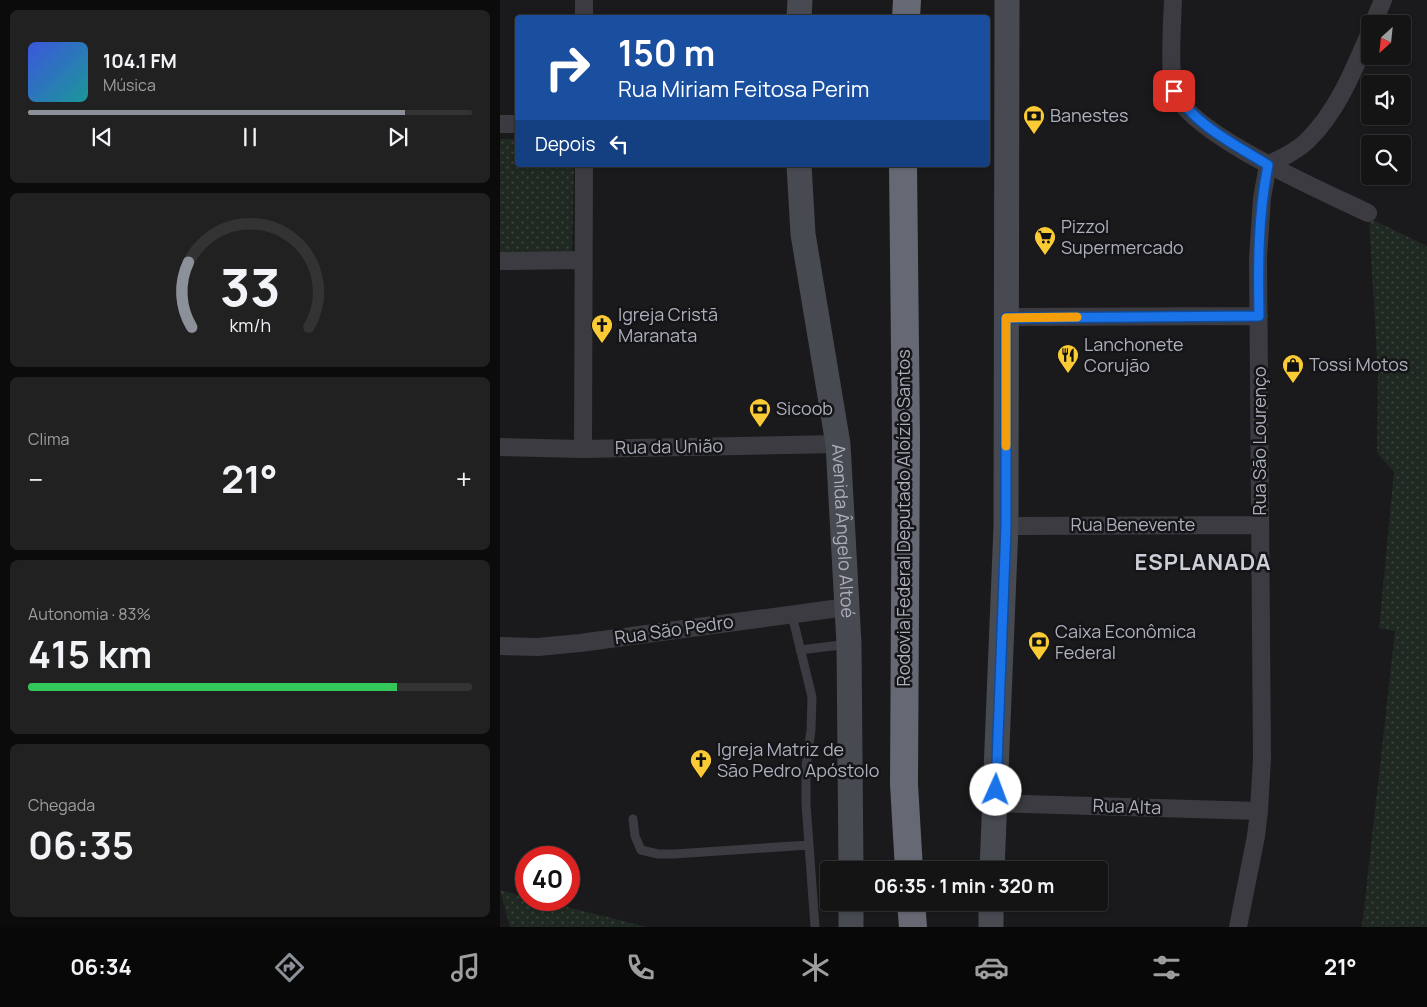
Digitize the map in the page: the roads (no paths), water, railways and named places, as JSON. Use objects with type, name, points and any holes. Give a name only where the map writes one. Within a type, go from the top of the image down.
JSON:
[{"type":"highway","name":"Rodovia Federal Deputado Aloízio Santos","points":[[903,167],[906,438],[904,784],[908,861]]},
{"type":"highway","points":[[912,911],[913,927]]},
{"type":"street","points":[[584,0],[584,15]]},
{"type":"street","points":[[799,15],[800,0]]},
{"type":"street","points":[[992,861],[1006,526],[1008,0]]},
{"type":"street","points":[[1173,0],[1171,63],[1174,91],[1183,106],[1204,125],[1268,165],[1368,213]]},
{"type":"street","points":[[1377,15],[1383,0]]},
{"type":"street","points":[[1268,165],[1288,155],[1306,142],[1321,126],[1340,97],[1361,52]]},
{"type":"street","points":[[500,124],[515,124]]},
{"type":"street","name":"Rua São Lourenço","points":[[1238,927],[1256,836],[1262,758],[1259,316],[1260,221],[1268,165]]},
{"type":"street","points":[[583,449],[584,167]]},
{"type":"street","name":"Avenida Ângelo Altoé","points":[[799,167],[803,234],[838,444],[849,644],[850,861]]},
{"type":"street","points":[[500,261],[583,260]]},
{"type":"street","points":[[1006,318],[1259,316]]},
{"type":"street","name":"Rua da União","points":[[500,447],[583,449],[838,444]]},
{"type":"street","name":"Rua Benevente","points":[[1006,526],[1260,524]]},
{"type":"street","name":"Rua São Pedro","points":[[500,646],[580,643],[847,607]]},
{"type":"street","name":"Rua Alta","points":[[995,803],[1259,811]]},
{"type":"street","points":[[851,911],[851,927]]},
{"type":"street","points":[[991,911],[991,927]]},
{"type":"lane","points":[[792,615],[812,697],[813,712],[806,767],[806,804],[814,927]]},
{"type":"lane","points":[[800,650],[849,644]]},
{"type":"lane","points":[[633,819],[635,836],[641,850],[658,854],[809,845]]},
{"type":"place","name":"Banestes","points":[[1034,135]]},
{"type":"place","name":"Pizzol Supermercado","points":[[1045,256]]},
{"type":"place","name":"Igreja Cristã Maranata","points":[[602,344]]},
{"type":"place","name":"Lanchonete Corujão","points":[[1068,374]]},
{"type":"place","name":"Tossi Motos","points":[[1293,384]]},
{"type":"place","name":"Sicoob","points":[[760,428]]},
{"type":"place","name":"Caixa Econômica Federal","points":[[1039,661]]},
{"type":"place","name":"Igreja Matriz de São Pedro Apóstolo","points":[[701,779]]},
{"type":"district","name":"ESPLANADA","points":[[1203,562]]}]
